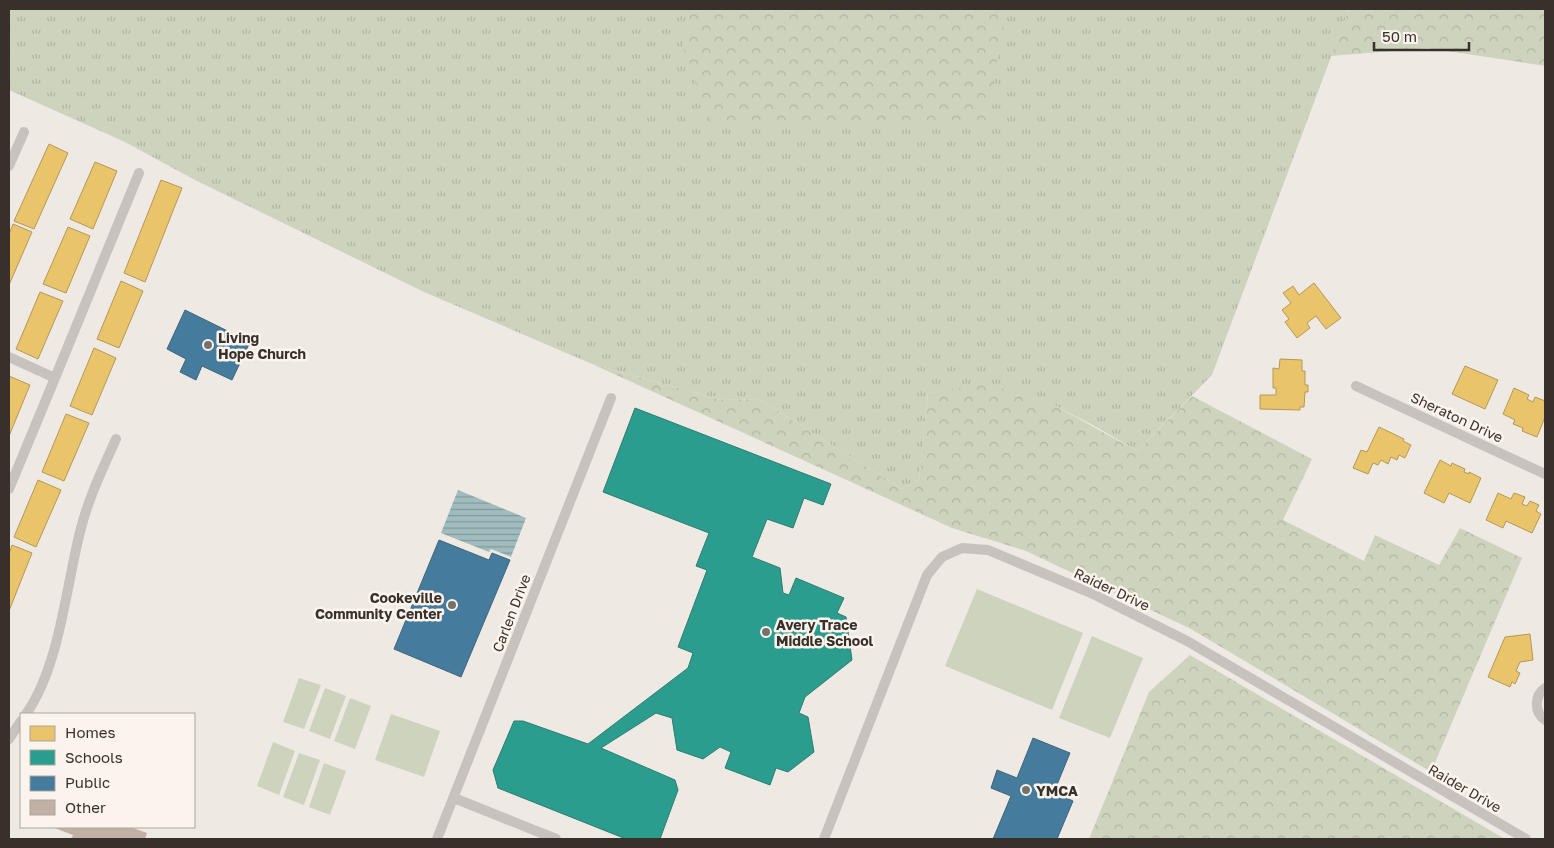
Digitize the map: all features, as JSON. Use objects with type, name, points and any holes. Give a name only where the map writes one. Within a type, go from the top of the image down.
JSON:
[{"type":"street","points":[[9,166],[24,132]]},
{"type":"street","points":[[9,489],[139,173]]},
{"type":"street","points":[[9,357],[55,378]]},
{"type":"street","name":"Sheraton Drive","points":[[1356,386],[1545,474]]},
{"type":"street","name":"Carlen Drive","points":[[438,839],[611,398]]},
{"type":"street","points":[[27,713],[34,702],[48,668],[59,629],[81,527],[94,488],[116,438]]},
{"type":"street","name":"Raider Drive","points":[[824,839],[927,575],[942,557],[962,548],[988,550],[1030,567],[1093,594],[1187,641],[1526,839]]},
{"type":"street","points":[[1545,688],[1541,691],[1537,701],[1540,717],[1545,720]]},
{"type":"street","points":[[9,739],[20,722]]},
{"type":"street","points":[[454,798],[556,839]]},
{"type":"green space","points":[[9,9],[1349,9],[1212,375],[1137,451],[1054,405],[988,385],[928,393],[919,479],[902,489],[758,399],[721,400],[592,364],[424,292],[195,180],[125,142],[9,90]]},
{"type":"green space","points":[[688,9],[1000,9],[1005,19],[985,124],[711,121],[683,47]]},
{"type":"green space","points":[[1349,9],[1545,9],[1545,66],[1428,48],[1331,56]]},
{"type":"green space","points":[[592,364],[721,400],[758,399],[902,489],[919,479],[928,393],[988,384],[1054,405],[1137,451],[1192,396],[1312,459],[1283,520],[1364,561],[1375,535],[1439,565],[1460,528],[1522,558],[1431,772],[1191,629],[1026,551],[952,528]]},
{"type":"green space","points":[[977,589],[1083,633],[1052,710],[945,666]]},
{"type":"green space","points":[[1092,636],[1143,658],[1110,738],[1059,718]]},
{"type":"green space","points":[[1190,655],[1505,839],[1089,839],[1149,692]]},
{"type":"green space","points":[[299,678],[321,685],[304,729],[283,722]]},
{"type":"green space","points":[[325,688],[346,696],[330,739],[309,731]]},
{"type":"green space","points":[[350,698],[371,706],[355,749],[334,741]]},
{"type":"green space","points":[[391,714],[440,731],[424,777],[375,760]]},
{"type":"green space","points":[[273,742],[295,751],[279,795],[257,786]]},
{"type":"green space","points":[[299,753],[320,760],[304,805],[283,797]]},
{"type":"green space","points":[[324,763],[346,771],[330,815],[309,807]]},
{"type":"water","points":[[458,490],[526,518],[511,557],[491,549],[489,552],[441,533]]},
{"type":"building: Homes","points":[[49,144],[68,153],[34,229],[14,221]]},
{"type":"building: Homes","points":[[95,162],[117,171],[93,229],[70,219]]},
{"type":"building: Homes","points":[[161,180],[182,188],[145,282],[124,273]]},
{"type":"building: Homes","points":[[13,224],[32,232],[9,285],[9,234]]},
{"type":"building: Homes","points":[[68,227],[90,236],[66,293],[43,284]]},
{"type":"building: Homes","points":[[121,281],[143,291],[119,348],[97,339]]},
{"type":"building: Homes","points":[[1314,283],[1341,318],[1326,329],[1316,316],[1307,323],[1310,328],[1297,338],[1285,322],[1289,319],[1282,310],[1291,303],[1283,293],[1293,286],[1299,295]]},
{"type":"building: Homes","points":[[40,292],[63,301],[38,359],[16,349]]},
{"type":"building: Homes","points":[[94,348],[116,358],[92,415],[70,406]]},
{"type":"building: Homes","points":[[1280,359],[1302,360],[1302,371],[1305,371],[1305,385],[1308,385],[1308,392],[1305,392],[1304,407],[1300,407],[1300,410],[1260,409],[1260,395],[1276,395],[1276,388],[1273,388],[1273,368],[1279,369]]},
{"type":"building: Homes","points":[[1465,366],[1498,380],[1485,409],[1452,394]]},
{"type":"building: Homes","points":[[9,376],[30,385],[9,436]]},
{"type":"building: Homes","points":[[1514,388],[1529,395],[1527,399],[1533,402],[1535,397],[1545,401],[1545,417],[1537,437],[1522,431],[1523,428],[1513,424],[1515,420],[1503,414]]},
{"type":"building: Homes","points":[[66,414],[89,423],[64,481],[42,472]]},
{"type":"building: Homes","points":[[1379,427],[1404,439],[1403,441],[1411,445],[1405,458],[1399,455],[1397,460],[1391,457],[1388,464],[1381,460],[1378,465],[1373,463],[1368,474],[1353,468],[1361,450],[1367,452]]},
{"type":"building: Homes","points":[[1440,460],[1451,466],[1452,463],[1465,469],[1464,472],[1469,474],[1469,472],[1481,478],[1470,503],[1449,493],[1444,503],[1424,493]]},
{"type":"building: Homes","points":[[38,480],[61,490],[36,547],[14,537]]},
{"type":"building: Homes","points":[[1498,493],[1511,499],[1514,493],[1525,497],[1522,504],[1527,506],[1530,501],[1539,505],[1536,511],[1541,514],[1532,533],[1506,521],[1503,528],[1486,520]]},
{"type":"building: Homes","points":[[12,545],[32,553],[9,611],[9,554]]},
{"type":"building: Homes","points":[[1530,634],[1533,660],[1520,662],[1516,671],[1520,673],[1515,684],[1512,682],[1510,687],[1488,677],[1505,637]]},
{"type":"building: Schools","name":"Avery Trace Middle School","points":[[635,408],[831,484],[823,505],[804,498],[793,528],[767,519],[752,557],[780,568],[783,593],[789,595],[796,578],[844,598],[837,613],[846,617],[852,660],[805,697],[799,713],[808,717],[814,752],[788,772],[776,768],[770,785],[725,768],[731,752],[720,747],[703,759],[677,750],[672,718],[656,713],[601,748],[675,780],[678,790],[660,839],[626,839],[498,788],[493,770],[514,721],[523,721],[588,744],[688,668],[693,653],[678,647],[707,570],[696,566],[709,533],[603,492]]},
{"type":"building: Public","name":"Living Hope Church","points":[[185,310],[250,342],[232,380],[202,366],[196,380],[180,372],[186,359],[167,349]]},
{"type":"building: Public","name":"Cookeville Community Center","points":[[439,540],[489,560],[492,553],[510,560],[461,677],[394,649]]},
{"type":"building: Public","name":"YMCA","points":[[1033,738],[1070,753],[1054,792],[1073,801],[1057,839],[993,839],[1011,796],[991,788],[997,770],[1017,778]]},
{"type":"building: Other","points":[[55,828],[133,828],[147,833],[145,839],[71,839],[73,835]]},
{"type":"place","name":"Living Hope Church","points":[[208,345]]},
{"type":"place","name":"Cookeville Community Center","points":[[452,605]]},
{"type":"place","name":"Avery Trace Middle School","points":[[766,632]]},
{"type":"place","name":"YMCA","points":[[1026,790]]}]
